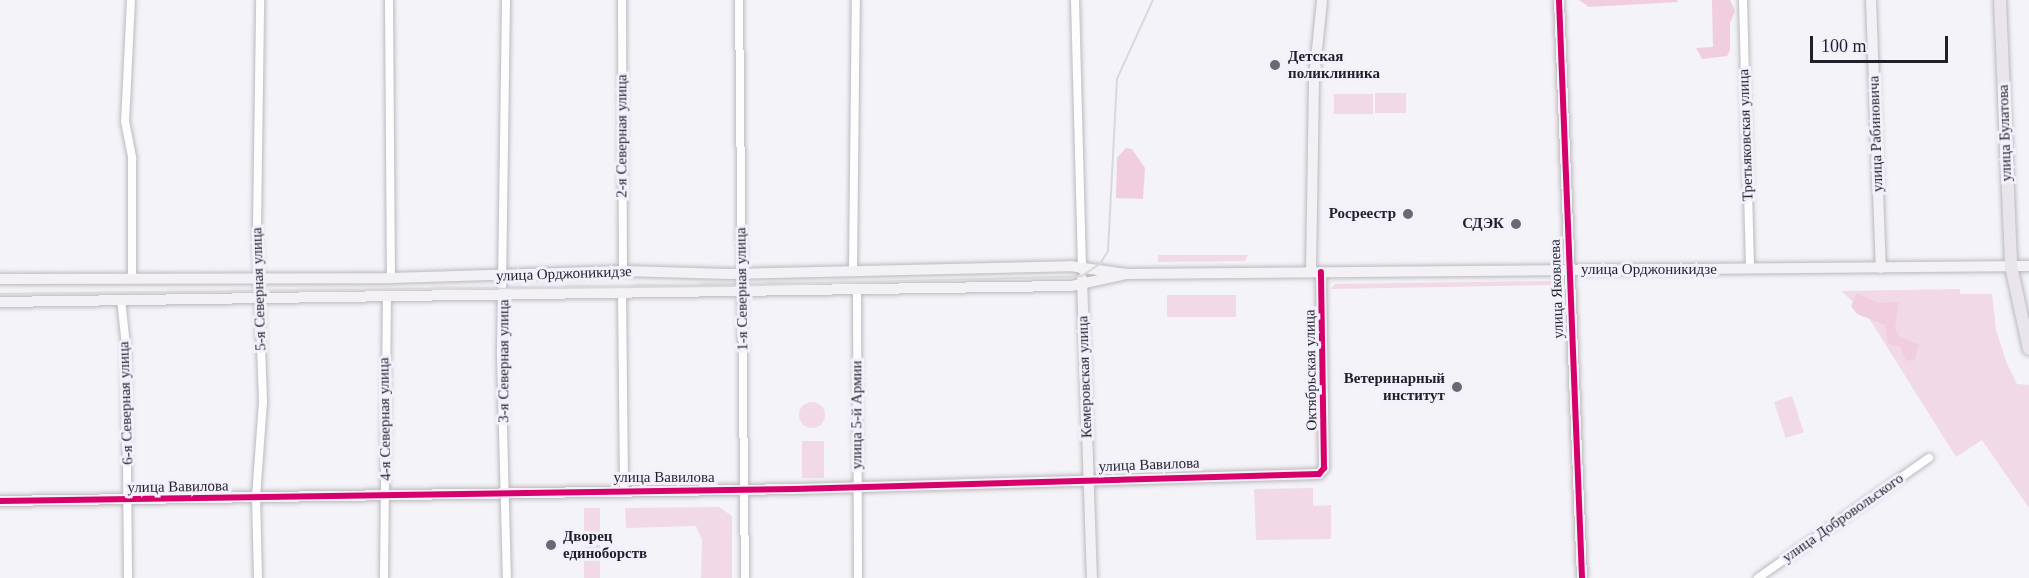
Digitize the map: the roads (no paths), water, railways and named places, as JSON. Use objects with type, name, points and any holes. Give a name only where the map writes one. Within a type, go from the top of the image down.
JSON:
[{"type":"main road","name":"Октябрьская улица","points":[[1322,0],[1313,113],[1316,272],[1324,468]]},
{"type":"main road","name":"улица Яковлева","points":[[1559,0],[1582,578]]},
{"type":"main road","name":"улица Рабиновича","points":[[1871,0],[1881,268]]},
{"type":"main road","name":"улица Булатова","points":[[2000,0],[2011,266],[2019,316],[2029,349]]},
{"type":"main road","name":"улица Орджоникидзе","points":[[0,279],[391,278],[623,271],[742,274],[853,269],[1070,266],[1082,270],[1111,269],[1126,274]]},
{"type":"main road","name":"улица Орджоникидзе","points":[[0,302],[1082,284],[1126,274],[2029,266]]},
{"type":"main road","name":"Кемеровская улица","points":[[1082,270],[1092,578]]},
{"type":"main road","name":"улица Вавилова","points":[[0,501],[857,487],[1319,474],[1324,468]]},
{"type":"street","points":[[131,0],[125,121],[132,158],[132,278]]},
{"type":"street","name":"5-я Северная улица","points":[[258,578],[256,497],[263,402],[258,297],[260,0]]},
{"type":"street","points":[[389,0],[391,278]]},
{"type":"street","name":"3-я Северная улица","points":[[506,0],[504,294],[501,353],[507,578]]},
{"type":"street","name":"2-я Северная улица","points":[[622,0],[623,271]]},
{"type":"street","name":"1-я Северная улица","points":[[740,0],[745,578]]},
{"type":"street","points":[[853,269],[856,0]]},
{"type":"street","points":[[1075,0],[1082,270]]},
{"type":"street","name":"Третьяковская улица","points":[[1743,0],[1750,269]]},
{"type":"street","name":"улица 5-й Армии","points":[[857,289],[858,578]]},
{"type":"street","points":[[622,292],[624,490]]},
{"type":"street","name":"4-я Северная улица","points":[[384,578],[386,494],[384,373],[387,296]]},
{"type":"street","name":"6-я Северная улица","points":[[121,300],[126,346],[130,500],[128,578]]},
{"type":"street","name":"улица Добровольского","points":[[1758,578],[1929,458]]},
{"type":"tram line","points":[[0,294],[730,286],[1082,276],[1100,264],[1108,251],[1117,79],[1153,0]]},
{"type":"place","name":"Детская поликлиника","points":[[1275,65]]},
{"type":"place","name":"Росреестр","points":[[1408,214]]},
{"type":"place","name":"СДЭК","points":[[1516,224]]},
{"type":"place","name":"Ветеринарный институт","points":[[1457,387]]},
{"type":"place","name":"Дворец единоборств","points":[[551,545]]}]
